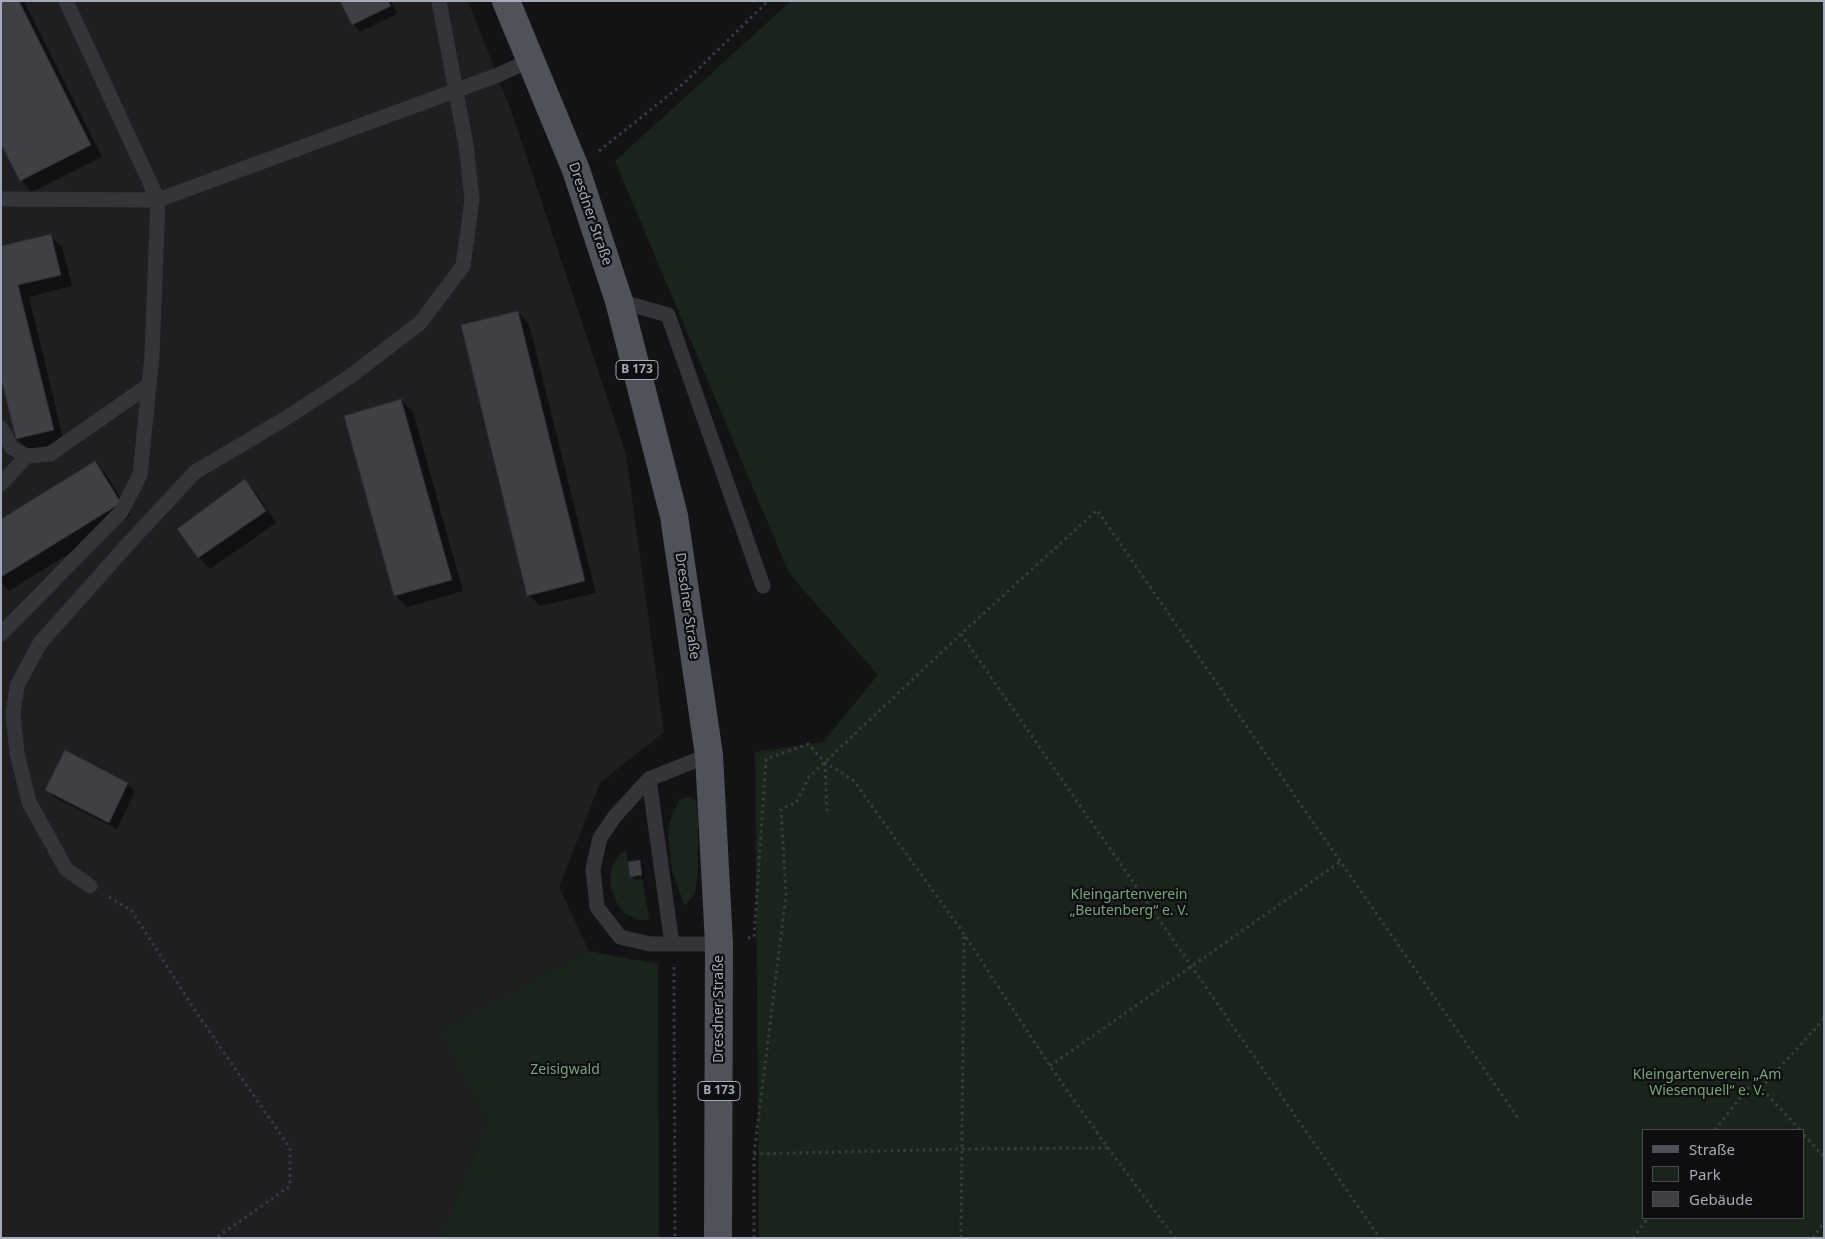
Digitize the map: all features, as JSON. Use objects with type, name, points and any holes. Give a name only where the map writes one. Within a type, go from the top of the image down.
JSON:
[{"type":"main road","name":"Dresdner Straße","points":[[506,1],[576,170],[619,300],[674,516],[709,755],[719,944],[718,1238]]},
{"type":"lane","points":[[1,634],[121,512],[140,475],[149,385],[158,200],[66,1]]},
{"type":"lane","points":[[90,886],[66,869],[29,802],[17,753],[13,714],[17,686],[40,643],[195,472],[278,423],[348,378],[413,329],[420,323],[463,266],[472,200],[466,145],[439,1]]},
{"type":"lane","points":[[1,199],[158,200],[498,75],[531,60]]},
{"type":"lane","points":[[619,300],[668,316],[763,586]]},
{"type":"lane","points":[[1,428],[12,448],[26,456],[50,454],[149,385]]},
{"type":"lane","points":[[1,484],[26,456]]},
{"type":"lane","points":[[709,755],[649,779],[615,816],[600,838],[593,869],[597,907],[620,937],[650,944],[719,944]]},
{"type":"lane","points":[[649,779],[672,944]]},
{"type":"path","points":[[576,170],[684,83],[768,1]]},
{"type":"path","points":[[754,1238],[754,1154],[786,895],[781,809],[796,803],[809,777],[961,634],[1097,510],[1520,1121]]},
{"type":"path","points":[[961,634],[1380,1238]]},
{"type":"path","points":[[719,944],[754,937],[766,759],[808,744],[825,762],[854,781],[964,934],[1050,1066],[1175,1238]]},
{"type":"path","points":[[825,762],[827,811]]},
{"type":"path","points":[[1050,1066],[1340,862]]},
{"type":"path","points":[[90,886],[132,911],[198,1015],[290,1148],[290,1186],[216,1238]]},
{"type":"path","points":[[961,1238],[964,934]]},
{"type":"path","points":[[672,944],[674,970],[675,1238]]},
{"type":"path","points":[[1761,1088],[1824,1019]]},
{"type":"path","points":[[1716,1129],[1750,1084],[1761,1088],[1799,1129]]},
{"type":"path","points":[[1805,1136],[1824,1157]]},
{"type":"path","points":[[754,1154],[1108,1148]]},
{"type":"path","points":[[1633,1238],[1647,1219]]},
{"type":"path","points":[[1813,1238],[1824,1222]]},
{"type":"shaded area","points":[[1,1],[468,1],[512,113],[626,454],[664,732],[600,783],[559,887],[589,951],[441,1031],[488,1122],[440,1238],[1,1238]]},
{"type":"green space","points":[[791,1],[1824,1],[1824,1238],[759,1238],[755,752],[823,742],[878,675],[789,573],[615,161]]},
{"type":"green space","points":[[689,797],[696,800],[698,871],[695,893],[685,906],[672,871],[668,832],[672,815],[680,799]]},
{"type":"green space","points":[[626,851],[630,877],[642,875],[649,920],[639,920],[624,913],[615,900],[610,883],[612,867],[620,854]]},
{"type":"green space","name":"Zeisigwald","points":[[589,951],[658,964],[659,1238],[440,1238],[488,1122],[441,1031]]},
{"type":"building","points":[[1,1],[19,1],[91,145],[20,181],[1,144]]},
{"type":"building","points":[[340,1],[388,1],[391,6],[352,25]]},
{"type":"building","points":[[51,234],[61,275],[18,285],[54,430],[16,439],[1,378],[1,246]]},
{"type":"building","points":[[518,311],[585,581],[527,596],[461,325]]},
{"type":"building","points":[[401,399],[452,580],[394,596],[344,416]]},
{"type":"building","points":[[95,461],[121,503],[1,577],[1,519]]},
{"type":"building","points":[[245,479],[266,511],[198,558],[177,529]]},
{"type":"building","points":[[65,750],[128,783],[109,823],[45,790]]},
{"type":"building","points":[[640,860],[642,875],[630,877],[628,862]]},
{"type":"park label","name":"Kleingartenverein „Beutenberg“ e. V.","points":[[1129,904]]},
{"type":"park label","name":"Kleingartenverein „Am Wiesenquell“ e. V.","points":[[1707,1084]]}]
